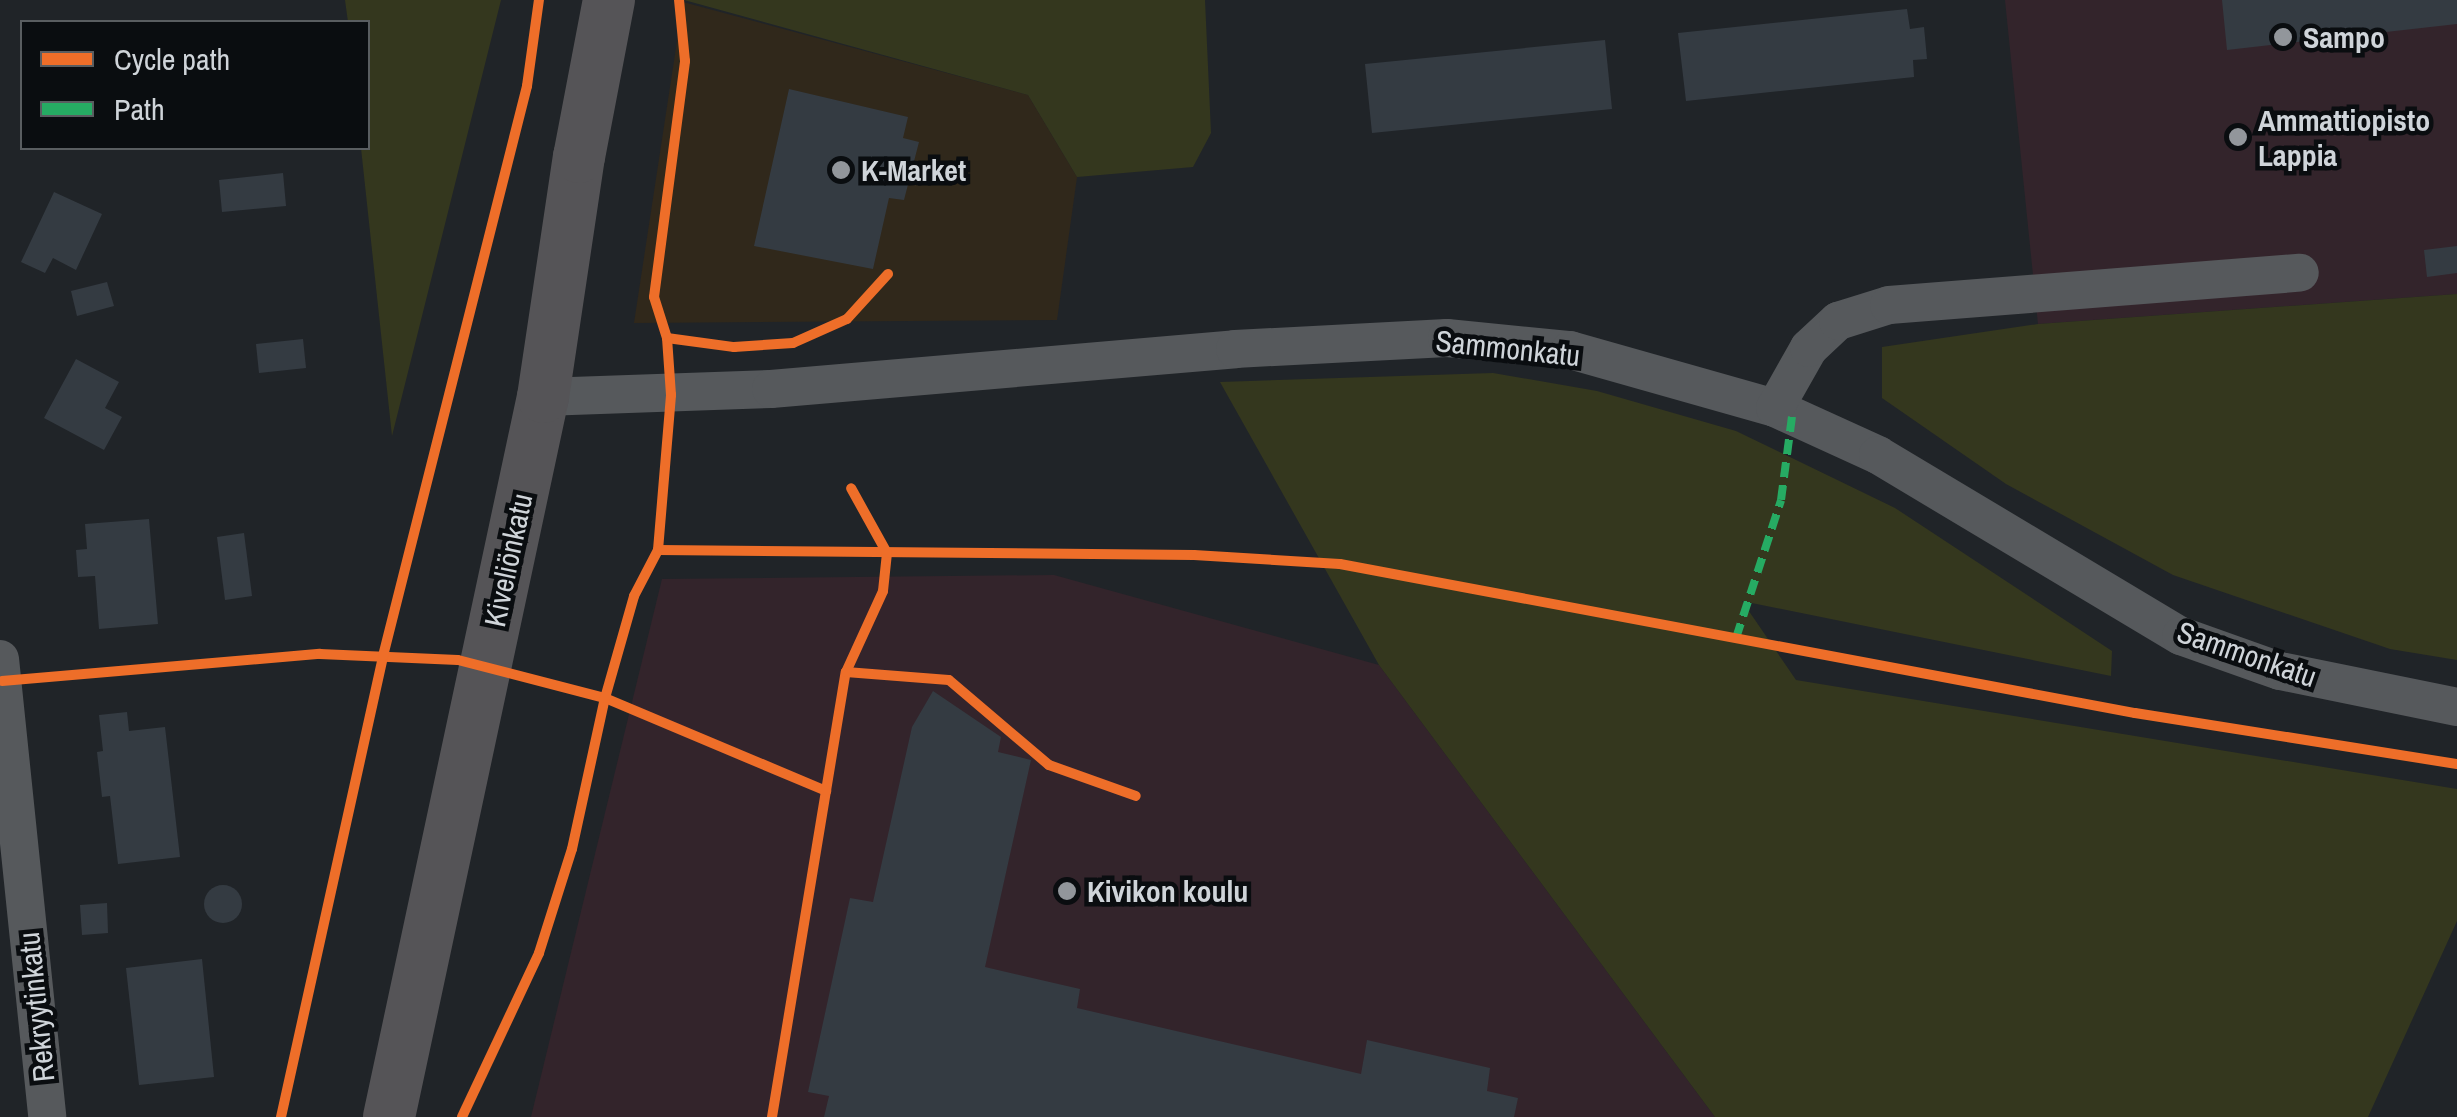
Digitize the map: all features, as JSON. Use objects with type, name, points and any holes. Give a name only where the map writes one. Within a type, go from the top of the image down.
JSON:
[{"type":"main road","name":"Kiveliönkatu","points":[[389,1117],[544,397],[579,157],[609,0]]},
{"type":"street","points":[[1775,408],[1809,348],[1838,322],[1889,305],[2300,273]]},
{"type":"street","name":"Sammonkatu","points":[[544,397],[771,390],[1222,350],[1447,338],[1570,350],[1775,408],[1878,455],[2182,636],[2280,671],[2457,707]]},
{"type":"street","name":"Rekryytinkatu","points":[[1,680],[47,1117]]},
{"type":"shaded area","name":"Ammattiopisto Lappia","points":[[2005,0],[2457,0],[2457,294],[2038,324]]},
{"type":"shaded area","points":[[683,2],[1028,95],[1077,177],[1057,320],[634,323]]},
{"type":"shaded area","name":"Kivikon koulu","points":[[1054,575],[1379,665],[1715,1117],[531,1117],[662,579]]},
{"type":"green space","points":[[345,0],[501,0],[392,436],[361,150],[370,150],[370,20],[348,20]]},
{"type":"green space","points":[[684,0],[1205,0],[1211,133],[1193,167],[1077,177],[1028,95]]},
{"type":"green space","points":[[2457,294],[2457,660],[2390,649],[2173,575],[2006,484],[1882,398],[1882,347],[2038,324]]},
{"type":"green space","points":[[1493,373],[1597,391],[1736,431],[1895,508],[2112,651],[2111,676],[1742,601],[1796,680],[2457,789],[2457,921],[2368,1117],[1715,1117],[1379,665],[1220,382]]},
{"type":"building","name":"Sampo","points":[[2222,0],[2457,0],[2457,24],[2227,50]]},
{"type":"building","points":[[1907,9],[1910,29],[1924,27],[1927,59],[1913,60],[1914,77],[1686,101],[1678,33]]},
{"type":"building","points":[[1605,40],[1612,109],[1372,133],[1365,64]]},
{"type":"building","name":"K-Market","points":[[789,89],[908,117],[903,138],[919,142],[904,200],[889,198],[873,269],[754,246]]},
{"type":"building","points":[[283,173],[286,206],[222,212],[219,180]]},
{"type":"building","points":[[54,192],[102,214],[76,270],[53,258],[45,273],[21,262]]},
{"type":"building","points":[[2457,246],[2457,273],[2427,277],[2424,250]]},
{"type":"building","points":[[107,282],[114,306],[77,316],[71,291]]},
{"type":"building","points":[[303,339],[306,368],[259,373],[256,344]]},
{"type":"building","points":[[76,359],[119,382],[105,408],[122,417],[104,450],[44,418]]},
{"type":"building","points":[[149,519],[158,624],[99,629],[95,576],[78,577],[76,550],[87,549],[85,524]]},
{"type":"building","points":[[244,533],[252,596],[225,600],[217,537]]},
{"type":"building","points":[[933,691],[1001,737],[998,752],[1031,760],[985,967],[1080,989],[1077,1008],[1361,1074],[1367,1040],[1490,1068],[1487,1091],[1518,1098],[1514,1117],[824,1117],[829,1096],[808,1092],[850,898],[873,902],[912,727]]},
{"type":"building","points":[[127,712],[129,731],[165,727],[180,857],[118,864],[110,796],[102,797],[97,752],[103,751],[99,715]]},
{"type":"building","points":[[223,885],[236,891],[242,904],[236,917],[223,923],[210,917],[204,904],[210,891]]},
{"type":"building","points":[[107,903],[108,933],[82,935],[80,905]]},
{"type":"building","points":[[202,959],[214,1077],[139,1085],[126,968]]},
{"type":"marked path","points":[[1736,638],[1781,500],[1792,417]]},
{"type":"cycle path","points":[[281,1117],[383,656],[527,86],[539,0]]},
{"type":"cycle path","points":[[658,550],[671,395],[667,338],[654,297],[685,61],[679,0]]},
{"type":"cycle path","points":[[667,338],[734,347],[793,343],[847,319],[888,274]]},
{"type":"cycle path","points":[[772,1117],[846,672],[883,591],[887,553],[851,488]]},
{"type":"cycle path","points":[[462,1117],[539,953],[572,849],[605,698],[634,596],[658,550],[1194,555],[1340,564],[2135,713],[2457,764]]},
{"type":"cycle path","points":[[2,681],[320,654],[458,660],[605,698],[826,791]]},
{"type":"cycle path","points":[[846,672],[949,680],[1049,765],[1136,796]]},
{"type":"place","name":"Sampo","points":[[2283,37]]},
{"type":"place","name":"Ammattiopisto Lappia","points":[[2238,137]]},
{"type":"place","name":"K-Market","points":[[841,170]]},
{"type":"place","name":"Kivikon koulu","points":[[1067,891]]}]
